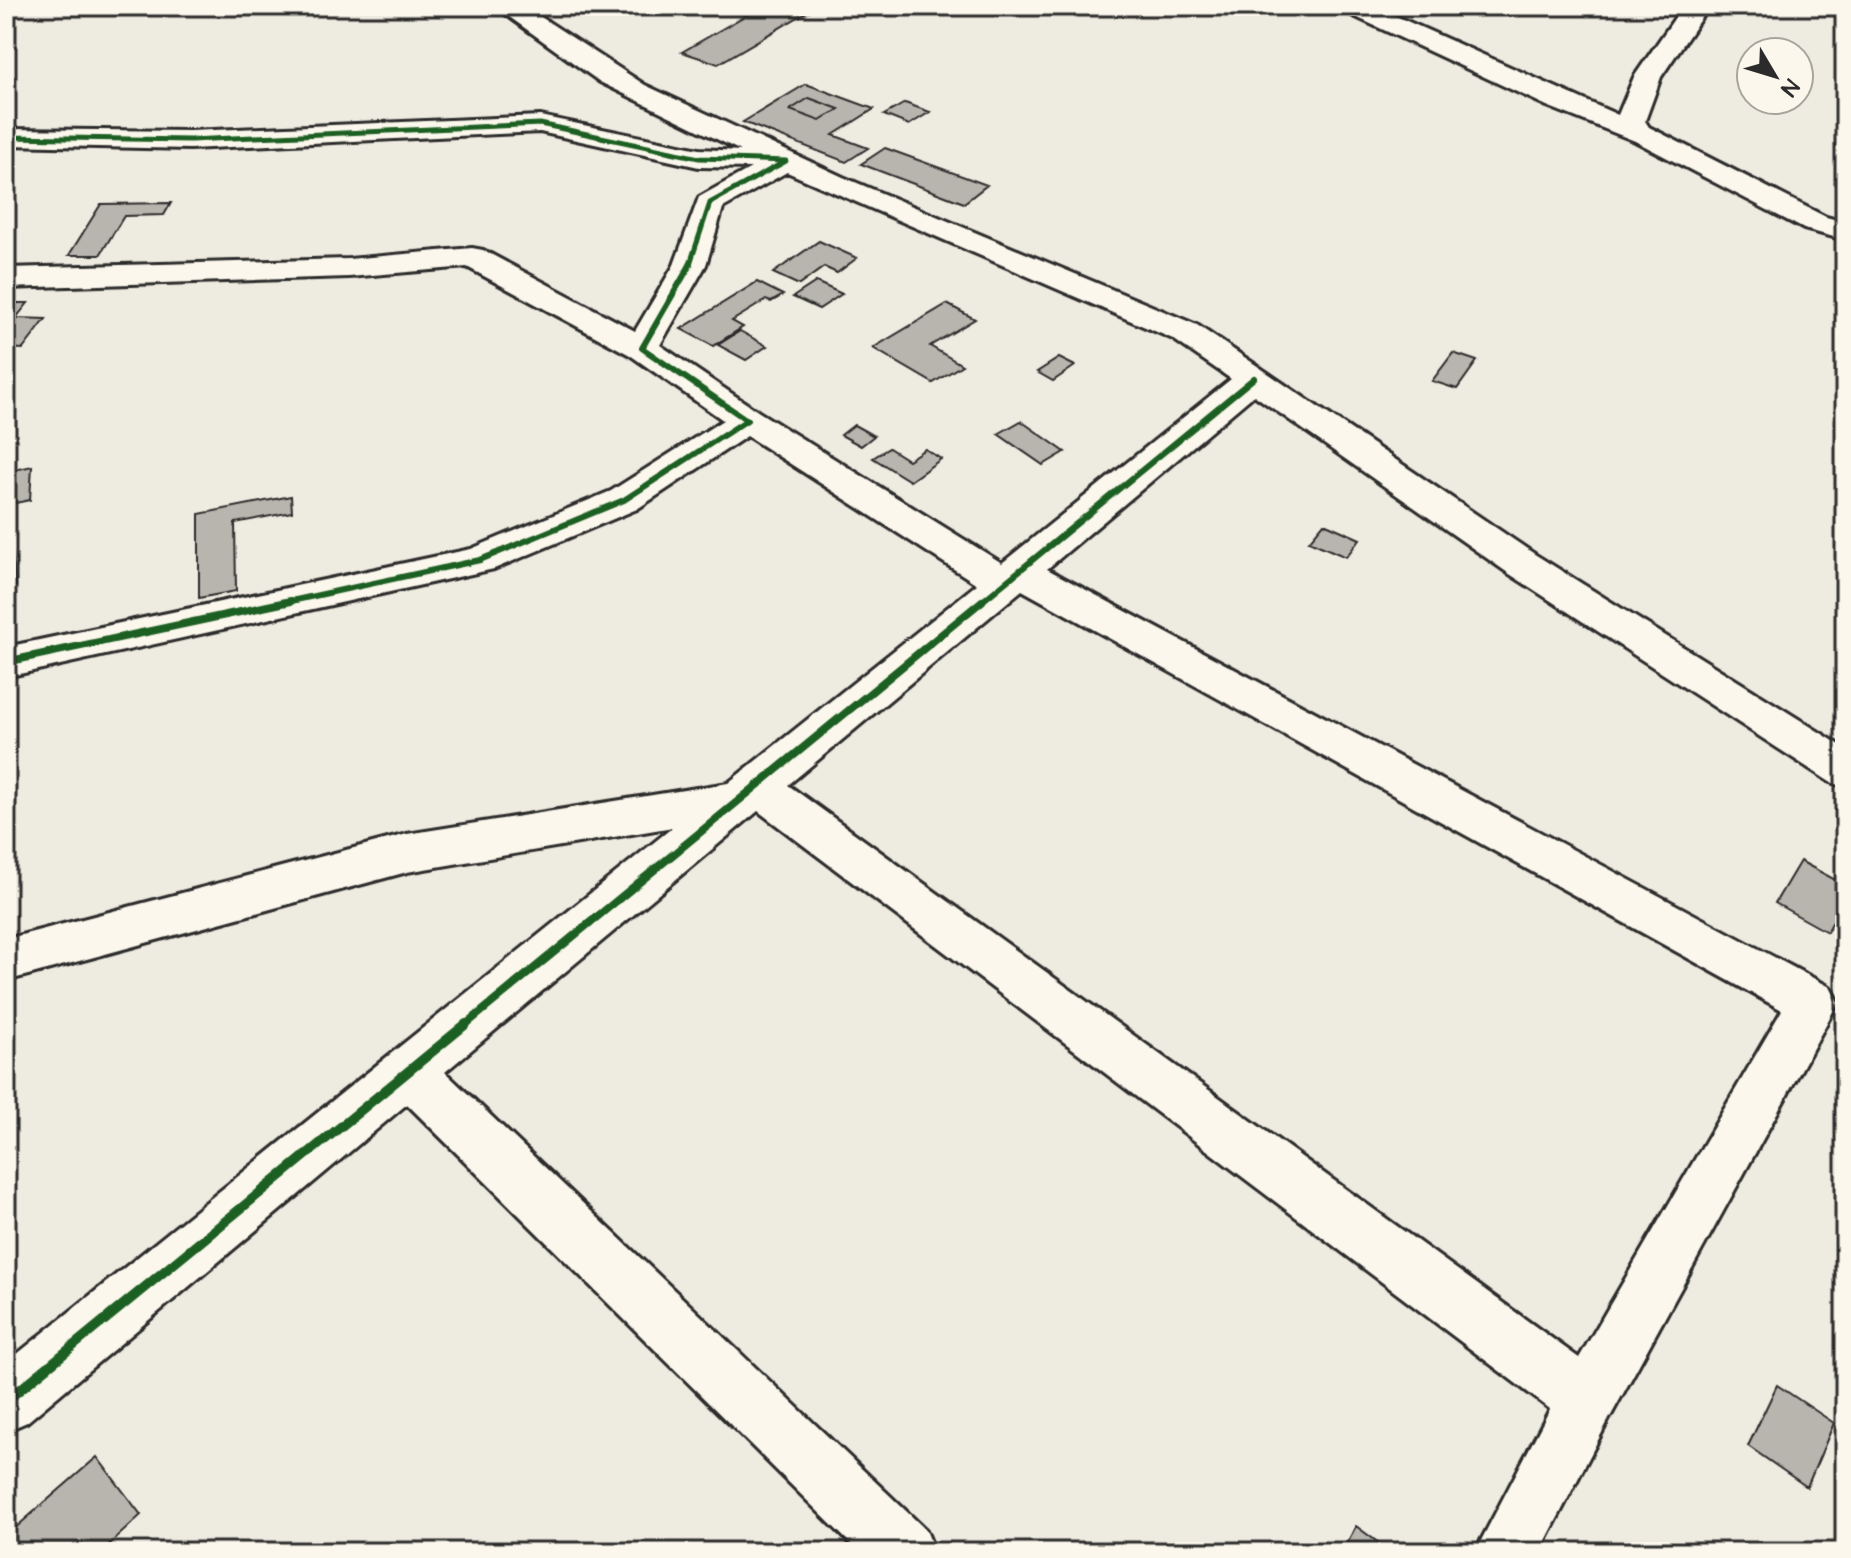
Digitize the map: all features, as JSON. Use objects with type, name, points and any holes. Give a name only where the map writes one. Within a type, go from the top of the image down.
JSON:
[{"type":"street","points":[[507,6],[609,76],[786,161],[1185,332],[1522,564],[1845,770]]},
{"type":"street","points":[[1352,6],[1557,100],[1639,133],[1815,223],[1845,231]]},
{"type":"street","points":[[1639,133],[1631,121],[1636,103],[1667,43],[1696,6]]},
{"type":"street","points":[[6,137],[190,140],[540,124],[699,158],[786,161]]},
{"type":"street","points":[[642,348],[690,265],[710,203],[786,161]]},
{"type":"street","points":[[6,278],[349,268],[472,257],[642,348],[747,420],[1011,577],[1813,1002],[1587,1400],[1506,1552]]},
{"type":"street","points":[[6,1401],[1254,378]]},
{"type":"street","points":[[6,662],[480,560],[624,500],[747,420]]},
{"type":"street","points":[[6,960],[407,853],[750,792],[1587,1400]]},
{"type":"street","points":[[409,1071],[904,1552]]},
{"type":"building","points":[[762,6],[817,6],[718,64],[682,52]]},
{"type":"building","points":[[806,84],[874,109],[833,135],[868,148],[846,162],[743,122]],"holes":[[[809,98],[839,109],[820,121],[790,110]]]},
{"type":"building","points":[[809,98],[839,109],[820,121],[790,110]]},
{"type":"building","points":[[905,103],[930,112],[909,125],[884,115]]},
{"type":"building","points":[[885,148],[987,185],[964,203],[861,164]]},
{"type":"building","points":[[171,203],[164,215],[124,216],[100,255],[69,255],[101,204]]},
{"type":"building","points":[[819,241],[857,258],[837,273],[824,267],[799,285],[773,273]]},
{"type":"building","points":[[757,282],[783,295],[771,302],[766,300],[732,321],[743,327],[713,346],[681,329]]},
{"type":"building","points":[[816,282],[842,294],[819,309],[793,297]]},
{"type":"building","points":[[6,303],[28,303],[16,318],[46,319],[23,349],[6,348]]},
{"type":"building","points":[[947,304],[975,319],[930,346],[962,365],[933,383],[873,348]]},
{"type":"building","points":[[740,331],[767,346],[746,360],[718,345]]},
{"type":"building","points":[[1453,353],[1477,361],[1457,389],[1432,381]]},
{"type":"building","points":[[1059,358],[1075,366],[1053,381],[1037,372]]},
{"type":"building","points":[[1021,421],[1065,452],[1043,465],[998,434]]},
{"type":"building","points":[[854,425],[874,436],[861,446],[841,435]]},
{"type":"building","points":[[889,448],[908,460],[925,449],[941,459],[910,481],[873,458]]},
{"type":"building","points":[[32,466],[30,500],[6,505],[6,472]]},
{"type":"building","points":[[291,496],[292,512],[235,523],[236,591],[199,598],[199,514]]},
{"type":"building","points":[[1324,523],[1360,539],[1346,557],[1309,541]]},
{"type":"building","points":[[12,550],[16,586],[6,589],[6,552]]},
{"type":"building","points":[[1800,861],[1845,885],[1845,900],[1827,932],[1775,903]]},
{"type":"building","points":[[1777,1385],[1834,1423],[1807,1487],[1748,1446]]},
{"type":"building","points":[[97,1457],[141,1515],[101,1552],[6,1552],[6,1536]]},
{"type":"building","points":[[1356,1526],[1391,1552],[1342,1552]]},
{"type":"cycle path","points":[[6,137],[190,140],[540,124],[699,158],[786,161],[710,203],[690,265],[642,348],[747,420],[624,500],[480,560],[6,662]]},
{"type":"cycle path","points":[[6,1401],[1254,378]]}]
